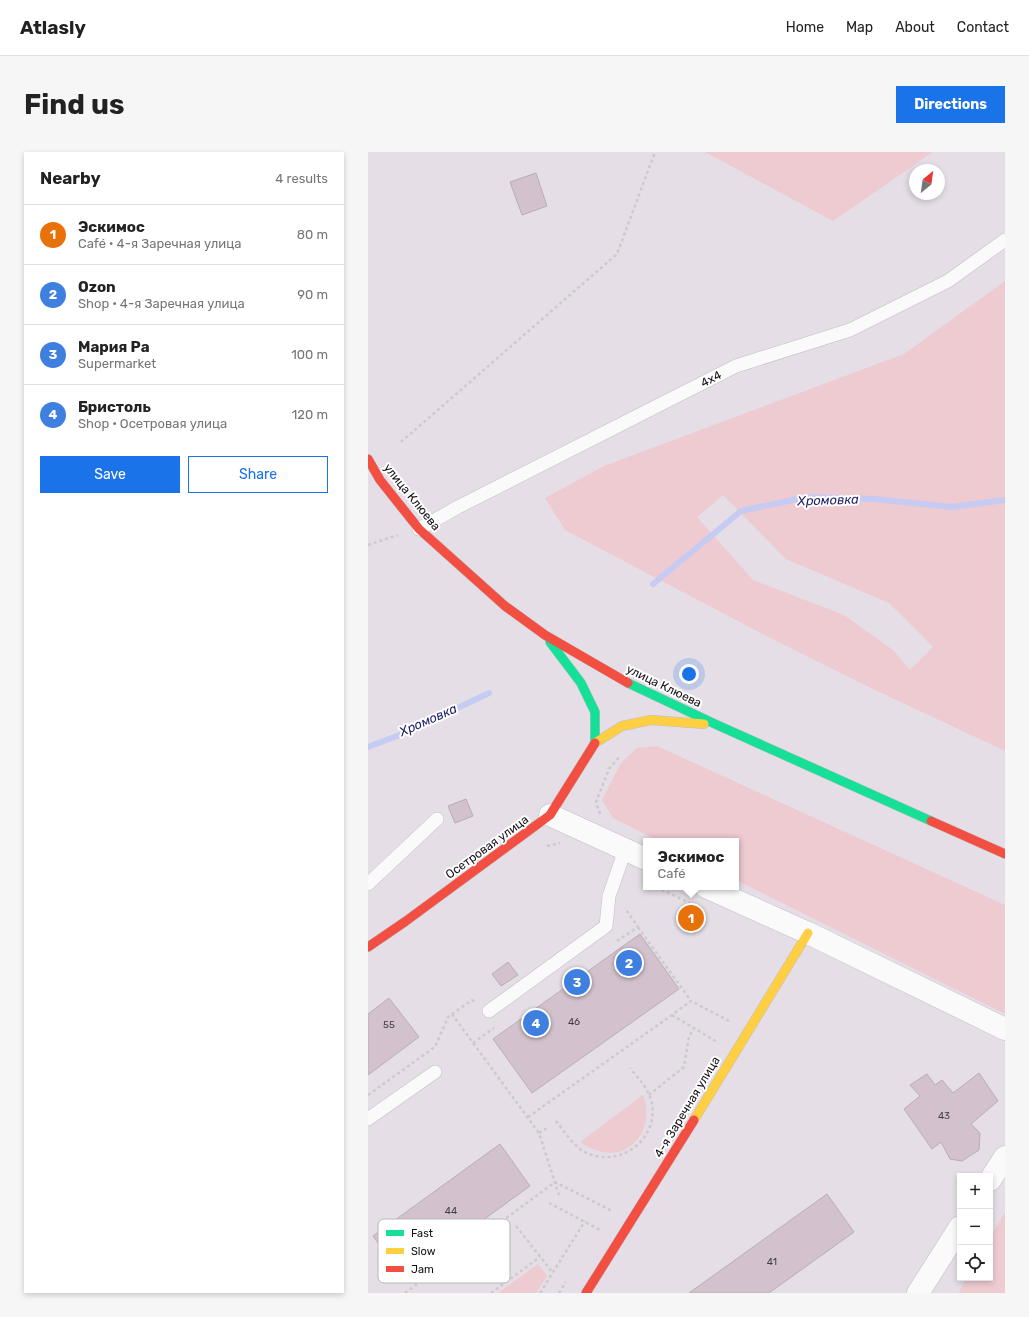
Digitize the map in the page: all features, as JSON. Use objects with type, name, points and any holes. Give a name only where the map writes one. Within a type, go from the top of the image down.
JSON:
[{"type":"main road","name":"улица Клюева","points":[[368,460],[380,480],[419,528],[460,567],[505,606],[545,635],[627,682],[715,724],[1005,854]]},
{"type":"main road","points":[[545,635],[581,683],[595,712],[595,743]]},
{"type":"main road","points":[[595,743],[622,726],[650,720],[715,724]]},
{"type":"main road","name":"Осетровая улица","points":[[368,947],[412,917],[550,816],[595,743]]},
{"type":"main road","name":"4-я Заречная улица","points":[[586,1293],[808,933]]},
{"type":"street","points":[[550,816],[643,858]]},
{"type":"street","points":[[713,890],[808,933],[1005,1029]]},
{"type":"street","points":[[993,1175],[1005,1157]]},
{"type":"street","points":[[918,1293],[957,1232]]},
{"type":"lane","name":"4x4","points":[[419,528],[736,366],[850,330],[948,282],[1005,240]]},
{"type":"lane","points":[[368,884],[437,819]]},
{"type":"lane","points":[[489,1011],[606,926],[609,896],[625,850]]},
{"type":"lane","points":[[368,1119],[435,1072]]},
{"type":"path","points":[[401,442],[617,254],[656,152]]},
{"type":"path","points":[[368,545],[419,528]]},
{"type":"path","points":[[602,819],[596,802],[609,769],[620,756]]},
{"type":"path","points":[[542,846],[562,843]]},
{"type":"path","points":[[638,927],[691,1001],[734,1023]]},
{"type":"path","points":[[368,1095],[435,1047],[448,1018],[472,1000],[489,1011]]},
{"type":"path","points":[[528,1118],[691,1001]]},
{"type":"path","points":[[452,1014],[539,1133],[559,1195]]},
{"type":"path","points":[[672,1015],[720,1044]]},
{"type":"path","points":[[649,1095],[684,1067],[689,1036],[694,1029]]},
{"type":"path","points":[[556,1121],[571,1140],[582,1150],[596,1156],[609,1158],[623,1155],[634,1148],[644,1139],[650,1126],[652,1112],[649,1095],[645,1087],[630,1068]]},
{"type":"path","points":[[539,1133],[546,1128]]},
{"type":"path","points":[[555,1182],[612,1211]]},
{"type":"path","points":[[505,1219],[555,1182]]},
{"type":"path","points":[[549,1202],[600,1230]]},
{"type":"path","points":[[540,1293],[585,1222]]},
{"type":"path","points":[[516,1226],[553,1273]]},
{"type":"path","points":[[510,1279],[540,1257]]},
{"type":"path","points":[[405,1293],[419,1283]]},
{"type":"path","points":[[491,1293],[505,1283]]},
{"type":"shaded area","points":[[705,152],[933,152],[916,164],[909,164],[909,169],[833,221]]},
{"type":"shaded area","points":[[1005,281],[1005,751],[871,688],[772,639],[565,530],[545,498],[604,466],[904,354]],"holes":[[[723,495],[786,559],[889,603],[933,647],[910,670],[893,650],[844,615],[753,580],[697,517]]]},
{"type":"shaded area","points":[[657,746],[1005,905],[1005,1014],[739,881],[739,838],[653,838],[613,818],[602,800],[621,763],[637,748]]},
{"type":"shaded area","points":[[643,1095],[647,1111],[644,1128],[635,1142],[629,1147],[621,1151],[610,1153],[595,1150],[580,1142]]},
{"type":"shaded area","points":[[1005,1212],[1005,1293],[960,1293],[959,1292],[965,1281],[993,1281],[993,1233]]},
{"type":"shaded area","points":[[538,1264],[547,1276],[536,1293],[498,1293]]},
{"type":"building","points":[[536,173],[547,206],[522,215],[510,182]]},
{"type":"building","points":[[466,799],[473,816],[455,823],[448,806]]},
{"type":"building","points":[[686,908],[697,914],[692,923],[681,918]]},
{"type":"building","points":[[640,934],[679,989],[532,1093],[493,1039]]},
{"type":"building","points":[[508,962],[518,975],[501,986],[492,974]]},
{"type":"building","points":[[389,998],[419,1037],[368,1075],[368,1014]]},
{"type":"building","points":[[979,1073],[998,1101],[971,1124],[980,1133],[979,1150],[962,1161],[950,1159],[941,1142],[932,1149],[904,1109],[920,1096],[910,1085],[927,1074],[935,1085],[942,1080],[953,1093]]},
{"type":"building","points":[[500,1144],[530,1186],[484,1219],[396,1219]]},
{"type":"building","points":[[827,1194],[854,1232],[769,1293],[689,1293]]},
{"type":"building","points":[[378,1232],[378,1243],[373,1236]]},
{"type":"waterway","name":"Хромовка","points":[[653,584],[741,511],[807,497],[874,499],[952,507],[1005,500]]},
{"type":"waterway","name":"Хромовка","points":[[368,747],[405,733],[489,693]]},
{"type":"traffic: fast","points":[[550,642],[581,683],[595,712],[595,743]]},
{"type":"traffic: fast","points":[[628,683],[715,724],[931,821]]},
{"type":"traffic: slow","points":[[595,743],[622,726],[651,720],[704,724]]},
{"type":"traffic: slow","points":[[694,1120],[808,933]]},
{"type":"traffic: jam","points":[[368,459],[380,480],[419,529],[505,606],[545,635],[628,683]]},
{"type":"traffic: jam","points":[[368,947],[406,921],[550,815],[595,743]]},
{"type":"traffic: jam","points":[[931,821],[1005,854]]},
{"type":"traffic: jam","points":[[586,1293],[694,1120]]},
{"type":"place","name":"Эскимос","points":[[691,918]]},
{"type":"place","name":"Ozon","points":[[629,963]]},
{"type":"place","name":"Мария Ра","points":[[577,982]]},
{"type":"place","name":"Бристоль","points":[[536,1023]]}]
